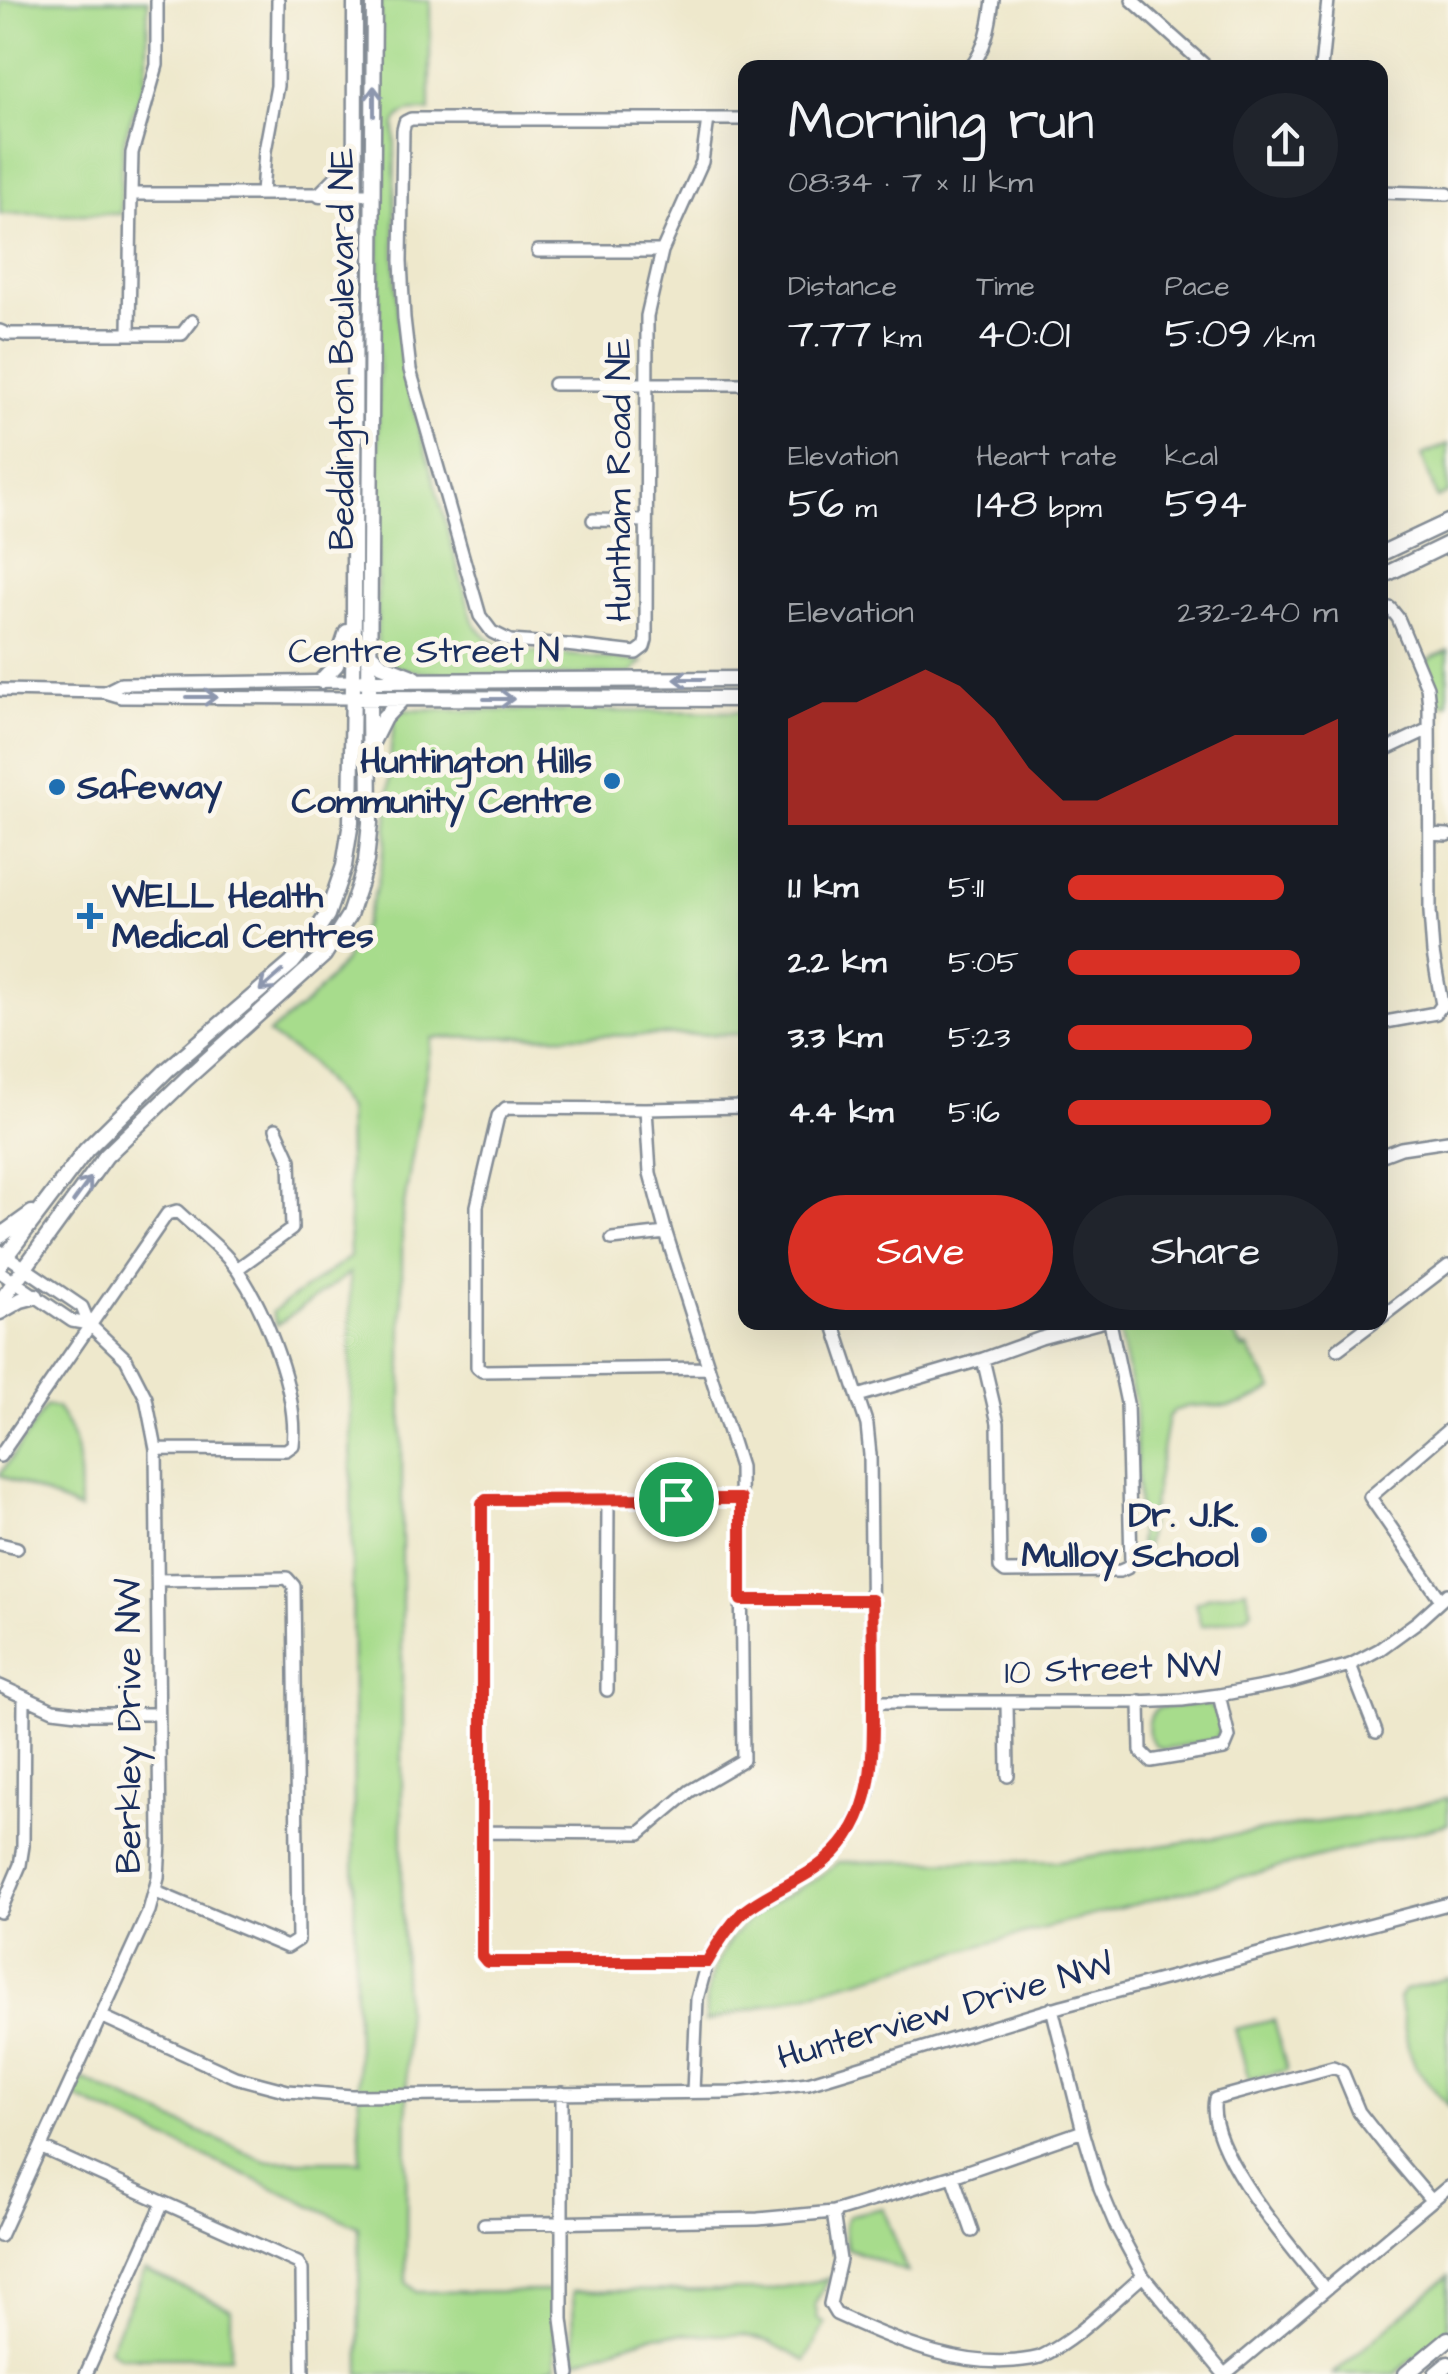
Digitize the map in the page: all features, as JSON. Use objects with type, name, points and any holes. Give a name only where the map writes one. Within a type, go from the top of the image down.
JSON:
[{"type":"main road","name":"Beddington Boulevard NE","points":[[2,1257],[86,1150],[167,1070],[292,963],[326,915],[344,866],[351,822],[354,612],[355,0]]},
{"type":"main road","name":"Beddington Boulevard NE","points":[[0,1302],[106,1156],[186,1078],[324,955],[350,915],[366,862],[370,823],[374,0]]},
{"type":"main road","points":[[320,194],[341,174],[355,138]]},
{"type":"main road","points":[[1388,550],[1448,522]]},
{"type":"main road","points":[[1388,573],[1448,544]]},
{"type":"main road","points":[[1388,574],[1412,570],[1448,553]]},
{"type":"main road","points":[[320,681],[340,656],[354,612]]},
{"type":"main road","points":[[370,654],[382,665],[425,682]]},
{"type":"main road","name":"Centre Street N","points":[[352,689],[369,681],[738,679]]},
{"type":"main road","name":"Centre Street N","points":[[352,689],[369,698],[402,699],[738,699]]},
{"type":"main road","points":[[369,747],[384,718],[402,699]]},
{"type":"main road","points":[[0,1236],[41,1208]]},
{"type":"main road","points":[[0,1312],[36,1296]]},
{"type":"main road","points":[[1406,2374],[1448,2339]]},
{"type":"main road","points":[[1436,2374],[1448,2364]]},
{"type":"street","points":[[130,334],[132,153],[157,65],[158,0]]},
{"type":"street","points":[[262,194],[264,151],[277,86],[278,0]]},
{"type":"street","points":[[975,60],[985,40],[993,0]]},
{"type":"street","points":[[1132,0],[1199,60]]},
{"type":"street","points":[[1322,60],[1328,0]]},
{"type":"street","name":"Huntham Road NE","points":[[708,119],[702,162],[662,250],[647,316],[644,647],[636,653],[510,641],[492,632],[480,616],[410,370],[401,261],[406,122],[411,118],[738,119]]},
{"type":"street","points":[[1388,192],[1448,194]]},
{"type":"street","points":[[130,194],[372,194]]},
{"type":"street","points":[[538,251],[662,250]]},
{"type":"street","points":[[0,331],[182,334],[192,321]]},
{"type":"street","points":[[554,384],[738,384]]},
{"type":"street","points":[[594,520],[646,520]]},
{"type":"street","points":[[1388,608],[1398,618],[1427,687],[1432,953],[1442,1005],[1436,1013],[1388,1022]]},
{"type":"street","name":"Centre Street N","points":[[105,692],[121,684],[320,681],[352,689]]},
{"type":"street","name":"Centre Street N","points":[[0,690],[105,692],[122,697],[352,689]]},
{"type":"street","points":[[1388,748],[1429,730]]},
{"type":"street","points":[[1430,834],[1448,835]]},
{"type":"street","points":[[708,1368],[478,1368],[477,1206],[498,1116],[506,1108],[738,1107]]},
{"type":"street","points":[[483,1832],[640,1833],[690,1791],[742,1760],[740,1468],[650,1174],[646,1110]]},
{"type":"street","points":[[237,1269],[292,1230],[290,1160],[276,1128]]},
{"type":"street","points":[[1388,1153],[1448,1141]]},
{"type":"street","points":[[0,1456],[167,1214],[177,1211],[237,1269],[266,1322],[287,1382],[294,1436],[293,1445],[286,1450],[156,1449]]},
{"type":"street","points":[[612,1239],[666,1233]]},
{"type":"street","name":"Berkley Drive NW","points":[[0,2236],[156,1892],[160,1842],[156,1449],[146,1398],[126,1358],[89,1324],[82,1307],[2,1257]]},
{"type":"street","points":[[1388,1312],[1448,1266]]},
{"type":"street","name":"Berkley Drive NW","points":[[0,1272],[72,1320],[89,1324]]},
{"type":"street","points":[[694,2092],[697,1999],[707,1962],[722,1936],[744,1911],[817,1868],[837,1850],[853,1828],[872,1775],[870,1454],[867,1425],[836,1330]]},
{"type":"street","points":[[858,1396],[1071,1330]]},
{"type":"street","points":[[983,1359],[998,1423],[1000,1568],[1005,1572],[1120,1571],[1131,1562],[1127,1403],[1112,1330]]},
{"type":"street","points":[[1338,1350],[1364,1330]]},
{"type":"street","points":[[1444,1597],[1370,1498],[1448,1430]]},
{"type":"street","points":[[707,1962],[487,1962],[482,1956],[481,1509],[486,1500],[741,1499]]},
{"type":"street","points":[[607,1690],[608,1500]]},
{"type":"street","points":[[0,1544],[18,1548]]},
{"type":"street","points":[[156,1892],[287,1948],[298,1940],[294,1586],[288,1578],[158,1580]]},
{"type":"street","name":"10 Street NW","points":[[873,1702],[1140,1701],[1220,1695],[1290,1682],[1350,1664],[1390,1642],[1444,1597]]},
{"type":"street","points":[[741,1600],[872,1600]]},
{"type":"street","points":[[1350,1664],[1376,1732]]},
{"type":"street","points":[[0,1686],[53,1710],[158,1714]]},
{"type":"street","points":[[1140,1701],[1141,1751],[1150,1761],[1224,1749],[1230,1738],[1220,1695]]},
{"type":"street","points":[[0,1912],[20,1865],[23,1846],[24,1697]]},
{"type":"street","points":[[1007,1702],[1008,1776]]},
{"type":"street","name":"Hunterview Drive NW","points":[[101,2016],[236,2077],[312,2094],[766,2090],[808,2082],[1052,2008],[1448,1904]]},
{"type":"street","points":[[1052,2008],[1083,2131],[1116,2226],[1143,2276],[1224,2374],[1448,2187]]},
{"type":"street","points":[[1325,2289],[1241,2179],[1223,2142],[1213,2108],[1215,2099],[1333,2067],[1342,2071],[1359,2112],[1431,2200]]},
{"type":"street","points":[[562,2092],[562,2319],[569,2374]]},
{"type":"street","points":[[484,2224],[758,2219],[833,2212],[1083,2131]]},
{"type":"street","points":[[42,2148],[298,2263],[302,2270],[302,2374]]},
{"type":"street","points":[[953,2176],[972,2231]]},
{"type":"street","points":[[86,2374],[163,2203]]},
{"type":"street","points":[[833,2212],[840,2260],[830,2304],[836,2314],[964,2368],[986,2370],[1039,2358],[1072,2336],[1143,2276]]},
{"type":"green space","points":[[0,0],[148,0],[145,80],[125,136],[121,214],[0,214]]},
{"type":"green space","points":[[380,0],[430,0],[430,111],[405,113],[395,124],[398,314],[405,377],[473,621],[488,638],[508,649],[643,662],[632,673],[427,673],[400,667],[384,659],[379,651]]},
{"type":"green space","points":[[1448,444],[1448,493],[1437,498],[1422,455]]},
{"type":"green space","points":[[1448,650],[1448,704],[1438,704],[1427,660]]},
{"type":"green space","points":[[404,710],[738,712],[738,1034],[432,1038],[402,1217],[406,2282],[416,2292],[552,2291],[556,2366],[530,2374],[360,2374],[359,2227],[74,2097],[82,2079],[265,2161],[361,2161],[355,1995],[350,1273],[277,1325],[272,1312],[350,1257],[347,1109],[310,1062],[268,1034],[307,1003],[344,962],[364,924],[386,840],[395,717]]},
{"type":"green space","points":[[1231,1330],[1243,1349],[1247,1347],[1273,1389],[1241,1404],[1191,1406],[1168,1417],[1142,1566],[1135,1403],[1119,1333]]},
{"type":"green space","points":[[46,1406],[57,1408],[75,1444],[80,1510],[0,1475]]},
{"type":"green space","points":[[1246,1589],[1252,1610],[1246,1616],[1201,1626],[1195,1603]]},
{"type":"green space","points":[[1206,1704],[1215,1710],[1219,1720],[1215,1740],[1163,1749],[1153,1742],[1148,1730],[1158,1707]]},
{"type":"green space","points":[[1448,1798],[1448,1824],[1066,1922],[705,2022],[714,1969],[731,1939],[756,1915],[838,1862],[1058,1861],[1395,1811]]},
{"type":"green space","points":[[1448,1978],[1448,2106],[1416,2068],[1399,1998],[1404,1990]]},
{"type":"green space","points":[[1274,2020],[1287,2070],[1249,2080],[1235,2029]]},
{"type":"green space","points":[[883,2208],[907,2272],[847,2248],[845,2226],[850,2215]]},
{"type":"green space","points":[[145,2270],[231,2309],[231,2357],[120,2357],[109,2349]]},
{"type":"green space","points":[[1448,2276],[1448,2330],[1395,2374],[1333,2374]]},
{"type":"green space","points":[[829,2279],[815,2303],[818,2319],[825,2324],[805,2361],[770,2342],[743,2335],[683,2334],[650,2336],[577,2360],[573,2291],[767,2290]]},
{"type":"place","name":"Huntington Hills Community Centre","points":[[612,781]]},
{"type":"place","name":"Safeway","points":[[57,787]]},
{"type":"place","name":"WELL Health Medical Centres","points":[[90,916]]},
{"type":"place","name":"Dr. J.K. Mulloy School","points":[[1259,1535]]},
{"type":"route","points":[[676,1499],[741,1499],[741,1600],[872,1600],[873,1758],[863,1808],[837,1850],[817,1868],[744,1911],[722,1936],[707,1962],[487,1962],[482,1956],[482,1503],[676,1499]]}]
